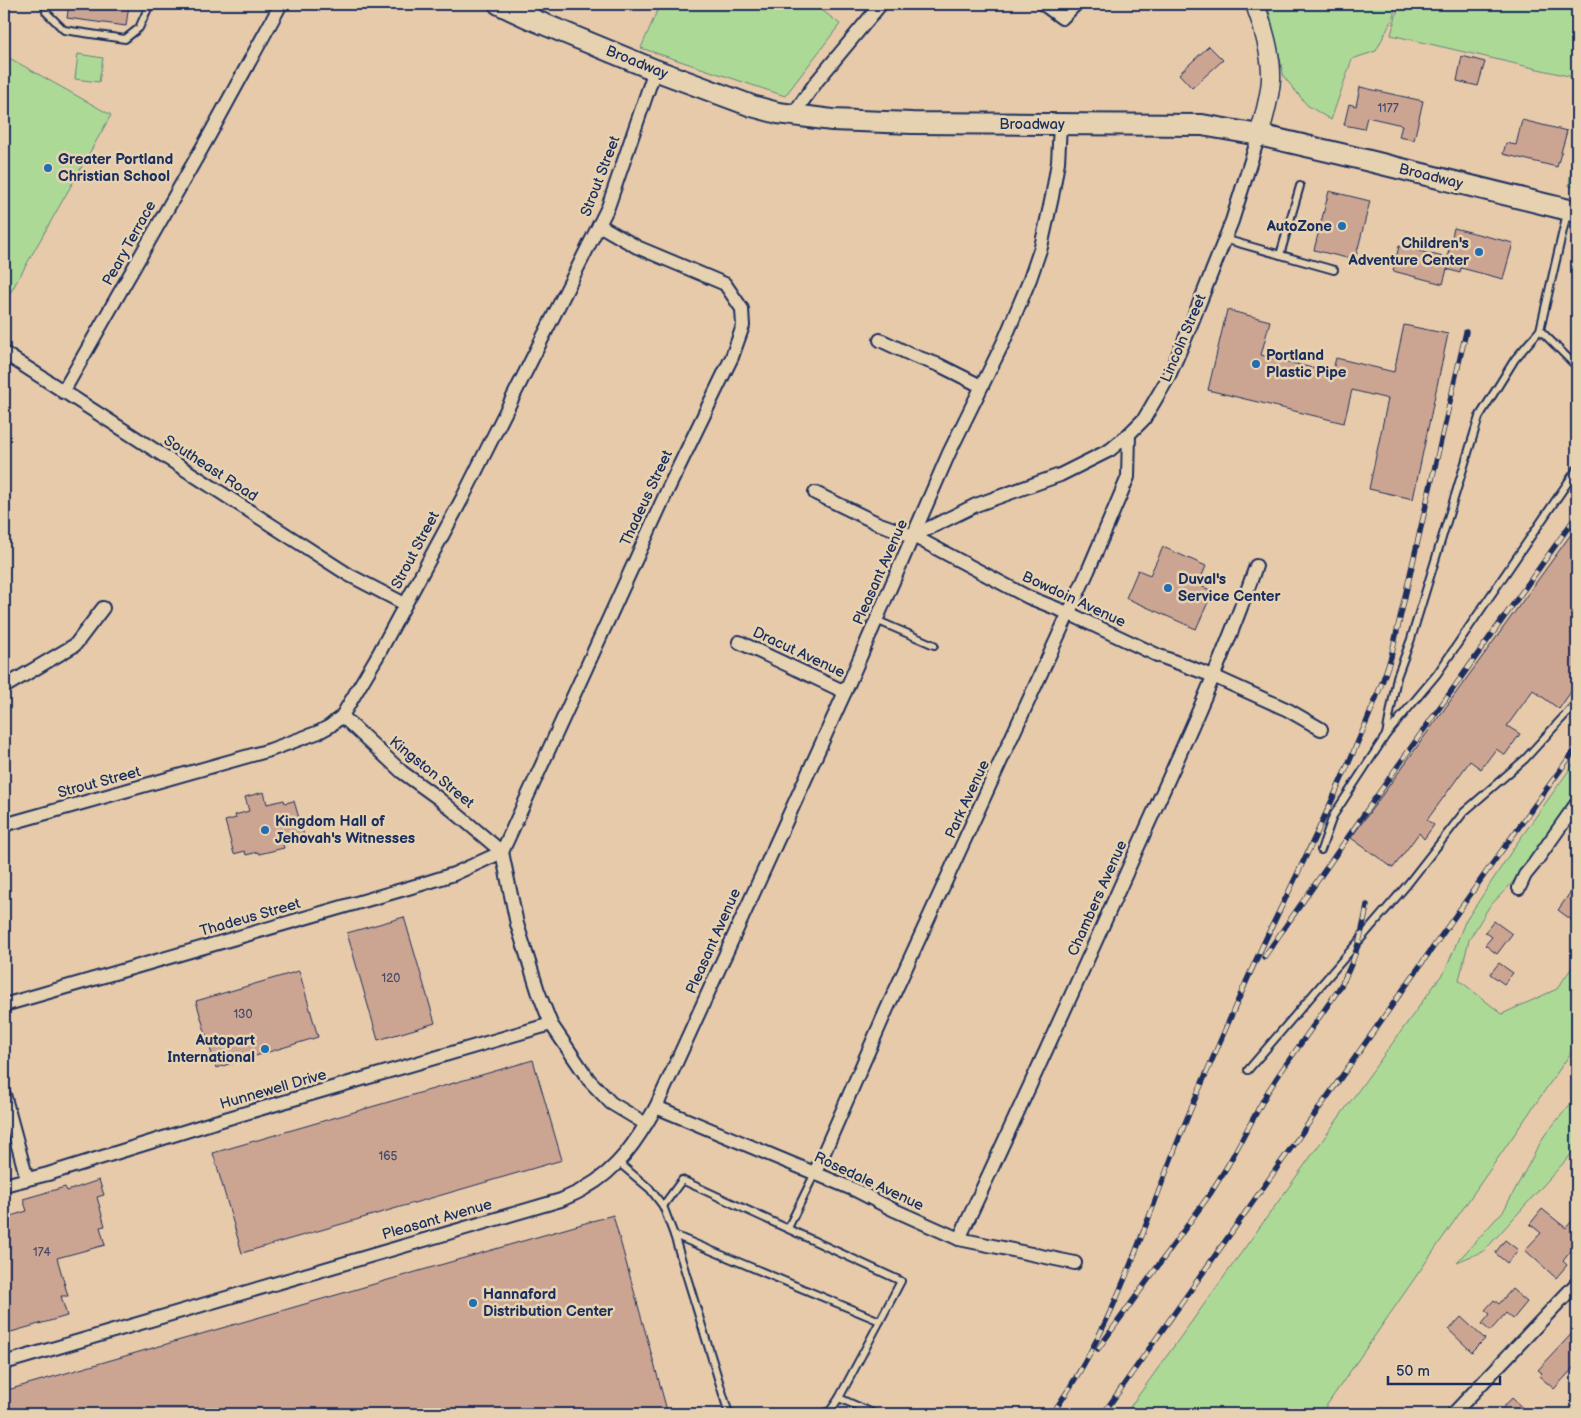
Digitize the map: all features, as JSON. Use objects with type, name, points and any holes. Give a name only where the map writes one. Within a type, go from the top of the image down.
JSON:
[{"type":"main road","name":"Broadway","points":[[498,4],[532,11],[655,70],[752,106],[792,116],[832,120],[1060,125],[1202,125],[1341,154],[1573,211]]},
{"type":"main road","name":"Lincoln Street","points":[[1255,4],[1267,41],[1271,77],[1269,95],[1259,136]]},
{"type":"street","name":"Peary Terrace","points":[[63,392],[281,4]]},
{"type":"street","points":[[792,116],[817,81],[881,4]]},
{"type":"street","points":[[1043,4],[1062,18],[1076,4]]},
{"type":"street","name":"Strout Street","points":[[4,825],[270,750],[319,732],[342,716],[378,655],[463,497],[608,207],[655,70]]},
{"type":"street","name":"Pleasant Avenue","points":[[4,1363],[561,1200],[596,1182],[618,1162],[639,1137],[656,1107],[844,692],[949,453],[1004,341],[1041,247],[1058,162],[1060,125]]},
{"type":"street","name":"Lincoln Street","points":[[913,536],[976,505],[1060,475],[1110,450],[1130,434],[1144,419],[1168,378],[1188,332],[1224,239],[1259,136]]},
{"type":"street","name":"Thadeus Street","points":[[4,1005],[422,884],[454,874],[502,852],[668,489],[732,357],[743,326],[742,309],[724,284],[637,247],[599,225]]},
{"type":"street","points":[[880,340],[939,365],[981,386]]},
{"type":"street","name":"Southeast Road","points":[[4,353],[349,575],[405,604]]},
{"type":"street","name":"Park Avenue","points":[[815,1173],[886,1012],[1026,709],[1128,477],[1130,434]]},
{"type":"street","name":"Bowdoin Avenue","points":[[814,493],[877,523],[913,536],[1028,597],[1068,613],[1157,655],[1213,676],[1288,710],[1321,729]]},
{"type":"street","name":"Chambers Avenue","points":[[959,1239],[1190,732],[1256,566]]},
{"type":"street","points":[[4,687],[75,645],[103,608]]},
{"type":"street","name":"Dracut Avenue","points":[[739,642],[844,692]]},
{"type":"street","name":"Kingston Street","points":[[342,716],[402,772],[438,798],[502,852]]},
{"type":"street","points":[[1519,888],[1525,875],[1577,803]]},
{"type":"street","points":[[502,852],[518,924],[538,991],[551,1024],[589,1080],[605,1097],[620,1109],[646,1124]]},
{"type":"street","name":"Hunnewell Drive","points":[[4,1185],[551,1024]]},
{"type":"street","points":[[4,1094],[28,1179]]},
{"type":"street","name":"Rosedale Avenue","points":[[656,1107],[855,1190],[892,1210],[959,1239],[1075,1263]]},
{"type":"street","points":[[1453,1414],[1577,1282]]},
{"type":"lane","points":[[47,4],[46,12],[64,30],[125,39],[139,28],[150,4]]},
{"type":"lane","points":[[1280,255],[1300,186]]},
{"type":"lane","points":[[1386,735],[1397,677],[1479,417],[1515,358],[1540,330],[1573,211]]},
{"type":"lane","points":[[1224,239],[1334,270]]},
{"type":"lane","points":[[1540,330],[1577,367]]},
{"type":"lane","points":[[1321,850],[1334,816],[1386,735],[1437,674],[1577,469]]},
{"type":"lane","points":[[876,620],[934,645]]},
{"type":"lane","points":[[1248,1070],[1407,885],[1464,812],[1525,759],[1577,702]]},
{"type":"lane","points":[[618,1162],[650,1190],[663,1206],[674,1235],[728,1414]]},
{"type":"lane","points":[[788,1228],[815,1173]]},
{"type":"lane","points":[[663,1206],[682,1180],[901,1281],[839,1398],[830,1411],[820,1414]]},
{"type":"lane","points":[[674,1235],[880,1321]]},
{"type":"lane","points":[[839,1398],[875,1414]]},
{"type":"green space","points":[[660,4],[814,4],[840,24],[785,96],[641,48]]},
{"type":"green space","points":[[1272,4],[1396,4],[1393,18],[1376,51],[1352,59],[1331,120],[1307,105],[1284,77],[1268,6]]},
{"type":"green space","points":[[1399,4],[1577,4],[1577,78],[1391,35]]},
{"type":"green space","points":[[78,54],[103,58],[99,82],[75,79]]},
{"type":"green space","points":[[4,55],[111,115],[4,304]]},
{"type":"green space","points":[[1577,115],[1577,187],[1569,186]]},
{"type":"green space","points":[[1577,300],[1577,343],[1571,341]]},
{"type":"green space","points":[[1577,759],[1577,793],[1512,883],[1489,907],[1469,940],[1459,980],[1502,1014],[1557,989],[1577,960],[1577,1044],[1322,1412],[1324,1414],[1125,1414],[1446,969],[1465,922],[1517,843]]},
{"type":"green space","points":[[1577,1096],[1577,1148],[1484,1251],[1457,1262],[1504,1210],[1544,1136]]},
{"type":"building","points":[[69,4],[129,4],[126,26],[67,18]]},
{"type":"building","points":[[1209,46],[1223,60],[1192,88],[1179,74]]},
{"type":"building","points":[[1462,56],[1485,62],[1478,86],[1457,81]]},
{"type":"building","points":[[1360,87],[1423,101],[1414,140],[1399,137],[1402,125],[1367,117],[1364,129],[1344,125],[1349,104],[1356,106]]},
{"type":"building","points":[[1522,120],[1567,131],[1557,167],[1503,154],[1506,143],[1516,145]]},
{"type":"building","name":"AutoZone","points":[[1329,191],[1370,201],[1355,260],[1314,250]]},
{"type":"building","name":"Children's Adventure Center","points":[[1454,228],[1513,243],[1503,279],[1461,268],[1460,273],[1447,269],[1443,284],[1393,271],[1399,246],[1447,258]]},
{"type":"building","points":[[1227,310],[1270,321],[1261,355],[1332,373],[1336,358],[1394,372],[1404,325],[1448,334],[1413,499],[1369,489],[1388,399],[1352,390],[1344,423],[1208,390]]},
{"type":"building","points":[[1577,526],[1577,683],[1559,709],[1533,690],[1507,726],[1520,734],[1505,755],[1496,749],[1481,769],[1470,761],[1427,820],[1434,825],[1424,839],[1419,833],[1393,868],[1351,838]]},
{"type":"building","name":"Duval's Service Center","points":[[1163,547],[1206,566],[1198,585],[1213,591],[1196,629],[1126,598],[1138,570],[1150,575]]},
{"type":"building","name":"Kingdom Hall of Jehovah's Witnesses","points":[[264,792],[267,804],[284,800],[285,803],[294,801],[305,839],[283,845],[284,848],[259,854],[258,852],[246,855],[245,851],[234,854],[225,821],[236,818],[235,815],[249,811],[245,797]]},
{"type":"building","points":[[1577,883],[1577,924],[1558,910]]},
{"type":"building","points":[[404,917],[435,1023],[378,1040],[347,933]]},
{"type":"building","points":[[1494,921],[1512,934],[1497,954],[1485,945],[1492,937],[1485,932]]},
{"type":"building","points":[[1499,963],[1513,973],[1504,984],[1490,974]]},
{"type":"building","points":[[299,971],[318,1037],[216,1068],[196,1001]]},
{"type":"building","points":[[533,1060],[562,1160],[242,1253],[213,1153]]},
{"type":"building","points":[[99,1180],[104,1195],[97,1197],[105,1226],[100,1227],[105,1245],[57,1258],[68,1296],[61,1296],[67,1316],[4,1334],[4,1218],[27,1211],[23,1199],[65,1187],[67,1191]]},
{"type":"building","points":[[1542,1209],[1566,1228],[1577,1215],[1577,1243],[1563,1261],[1567,1265],[1556,1278],[1525,1250],[1541,1233],[1530,1224]]},
{"type":"building","name":"Hannaford Distribution Center","points":[[613,1215],[668,1414],[4,1414],[4,1391]]},
{"type":"building","points":[[1505,1240],[1518,1250],[1507,1263],[1495,1253]]},
{"type":"building","points":[[1512,1289],[1527,1302],[1513,1319],[1506,1313],[1490,1331],[1482,1324],[1490,1314],[1485,1310],[1494,1300],[1499,1304]]},
{"type":"building","points":[[1461,1317],[1485,1339],[1472,1352],[1449,1330]]},
{"type":"building","points":[[1577,1328],[1577,1364],[1554,1389],[1539,1376],[1542,1373],[1538,1370]]},
{"type":"building","points":[[1512,1398],[1529,1414],[1497,1414]]},
{"type":"railway","points":[[1052,1414],[1098,1338],[1117,1298],[1198,1092],[1253,966],[1336,791],[1379,691],[1391,657],[1466,332]]},
{"type":"railway","points":[[1264,957],[1577,515]]},
{"type":"railway","points":[[1103,1414],[1487,871],[1577,747]]},
{"type":"railway","points":[[1098,1349],[1210,1194],[1267,1093],[1337,992],[1356,950],[1363,928],[1367,905]]},
{"type":"place","name":"Greater Portland Christian School","points":[[48,168]]},
{"type":"place","name":"AutoZone","points":[[1342,226]]},
{"type":"place","name":"Children's Adventure Center","points":[[1479,252]]},
{"type":"place","name":"Portland Plastic Pipe","points":[[1256,364]]},
{"type":"place","name":"Duval's Service Center","points":[[1168,588]]},
{"type":"place","name":"Kingdom Hall of Jehovah's Witnesses","points":[[265,830]]},
{"type":"place","name":"Autopart International","points":[[265,1049]]},
{"type":"place","name":"Hannaford Distribution Center","points":[[473,1303]]}]
